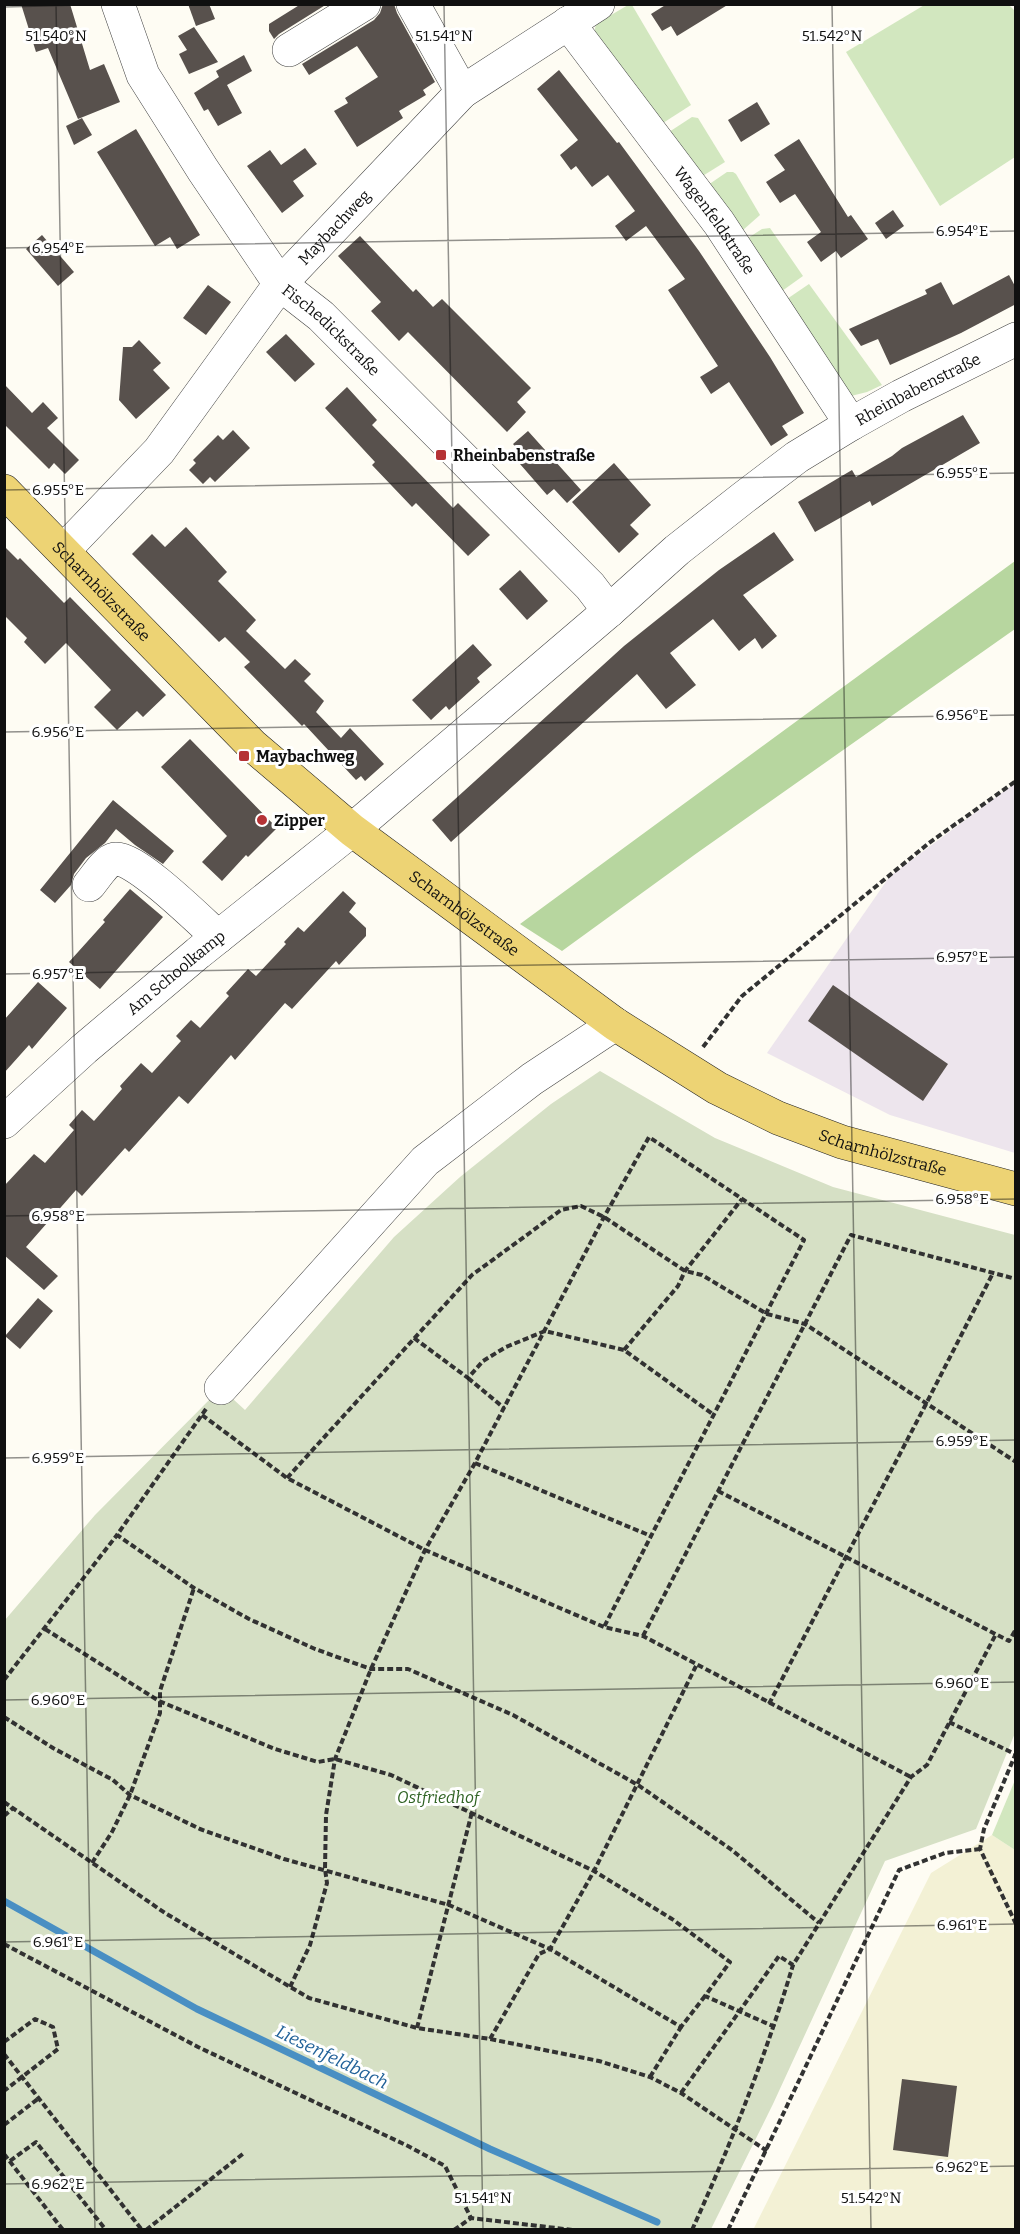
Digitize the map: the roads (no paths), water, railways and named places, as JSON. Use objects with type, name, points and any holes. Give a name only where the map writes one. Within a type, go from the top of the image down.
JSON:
[{"type":"main road","name":"Scharnhölzstraße","points":[[4,491],[252,745],[352,830],[586,1004],[685,1069],[717,1088],[778,1118],[842,1142],[1016,1189]]},
{"type":"street","name":"Fischedickstraße","points":[[118,4],[144,75],[203,170],[280,284],[329,324],[590,586],[609,611]]},
{"type":"street","points":[[289,50],[364,4]]},
{"type":"street","points":[[413,4],[462,92]]},
{"type":"street","name":"Maybachweg","points":[[64,550],[159,451],[280,284],[462,92],[598,4]]},
{"type":"street","name":"Wagenfeldstraße","points":[[568,23],[719,223],[851,424]]},
{"type":"street","name":"Rheinbabenstraße","points":[[352,830],[678,550],[796,458],[901,396],[1016,339]]},
{"type":"street","name":"Am Schoolkamp","points":[[4,1122],[84,1049],[218,937],[352,830]]},
{"type":"street","points":[[89,885],[107,863],[113,859],[119,859],[153,879],[218,937]]},
{"type":"street","points":[[221,1388],[425,1161],[532,1080],[615,1024]]},
{"type":"waterway","name":"Liesenfeldbach","points":[[4,1901],[197,2009],[490,2149],[657,2222]]},
{"type":"place","name":"Rheinbabenstraße","points":[[441,455]]},
{"type":"place","name":"Maybachweg","points":[[244,756]]},
{"type":"place","name":"Zipper","points":[[262,820]]},
{"type":"park label","name":"Ostfriedhof","points":[[438,1797]]}]
